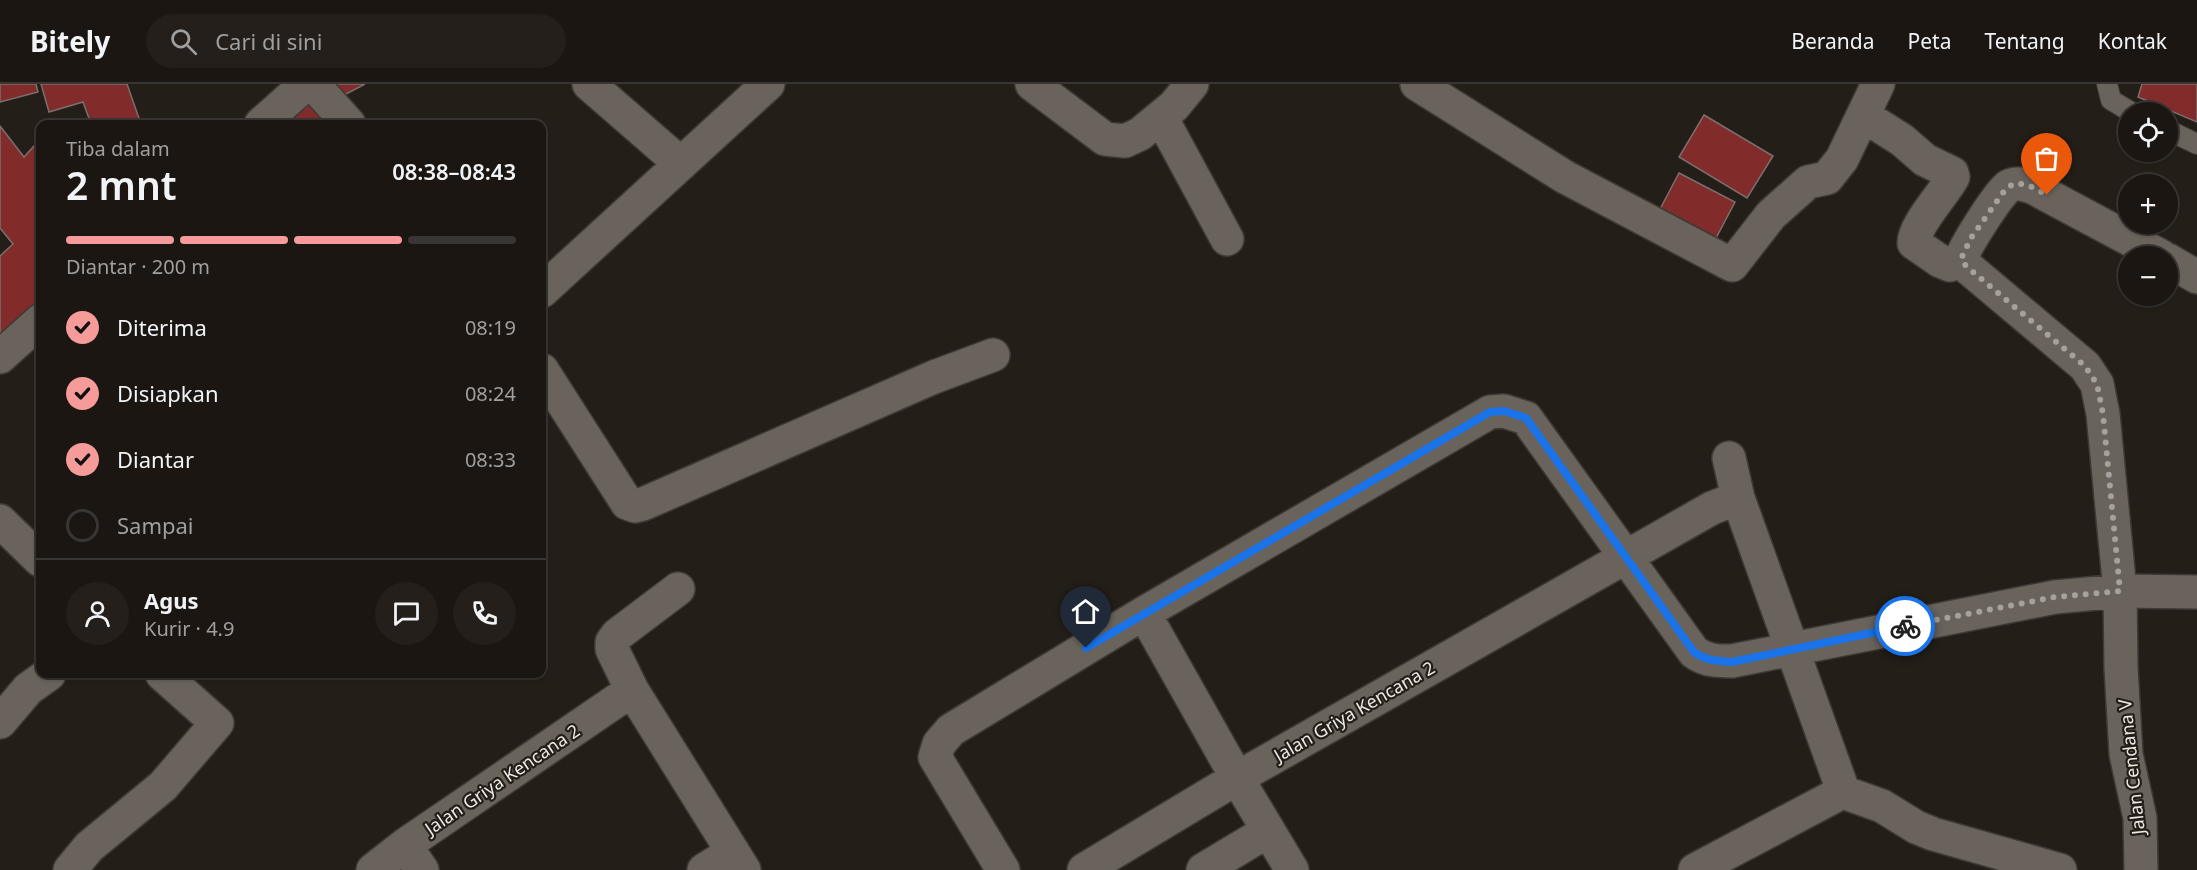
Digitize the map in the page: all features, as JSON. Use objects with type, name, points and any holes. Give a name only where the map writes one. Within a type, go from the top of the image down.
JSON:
[{"type":"street","points":[[266,120],[306,84]]},
{"type":"street","points":[[313,84],[345,120]]},
{"type":"street","points":[[589,84],[681,164]]},
{"type":"street","points":[[546,287],[768,84]]},
{"type":"street","points":[[1032,84],[1105,139],[1125,141],[1140,134],[1161,117],[1192,84]]},
{"type":"street","points":[[1417,84],[1565,177],[1732,265],[1771,215],[1808,182],[1827,178],[1842,159],[1878,84]]},
{"type":"street","points":[[1864,116],[1902,140],[1925,160],[1952,173],[1953,177],[1914,238],[1914,243],[1940,261],[1950,265],[1961,259],[1971,238],[2007,187],[2018,183],[2032,187],[2142,246]]},
{"type":"street","points":[[1161,117],[1227,239]]},
{"type":"street","name":"Jalan Cendana V","points":[[1961,259],[2002,298],[2085,366],[2097,384],[2103,414],[2120,591],[2121,668],[2126,754],[2140,818],[2141,870]]},
{"type":"street","points":[[2178,266],[2197,277]]},
{"type":"street","points":[[0,357],[36,325]]},
{"type":"street","points":[[546,376],[627,503],[635,506],[654,500],[934,377],[993,355]]},
{"type":"street","points":[[1003,870],[935,757],[939,744],[951,730],[1144,613],[1490,412],[1504,411],[1526,418],[1694,652],[1702,658],[1732,662],[2055,597],[2120,591],[2197,592]]},
{"type":"street","points":[[1695,870],[1833,797],[1840,791],[1841,785],[1738,498],[1729,458]]},
{"type":"street","name":"Jalan Griya Kencana 2","points":[[1084,870],[1237,778],[1712,508],[1738,498]]},
{"type":"street","points":[[0,521],[36,556]]},
{"type":"street","points":[[678,589],[617,635],[612,642],[612,648],[632,690],[739,861],[704,870]]},
{"type":"street","points":[[1144,613],[1292,870]]},
{"type":"street","points":[[0,722],[28,689],[43,678]]},
{"type":"street","points":[[70,870],[89,847],[163,786],[217,723],[166,678]]},
{"type":"street","name":"Jalan Griya Kencana 2","points":[[373,870],[413,857],[632,690]]},
{"type":"street","points":[[1840,791],[1882,806],[1916,827],[1933,834],[2060,870]]},
{"type":"street","points":[[1203,870],[1268,831]]},
{"type":"lane","points":[[2107,84],[2111,100],[2118,104]]},
{"type":"lane","points":[[2178,135],[2197,144]]},
{"type":"building","points":[[0,84],[36,84],[38,92],[0,102]]},
{"type":"building","points":[[41,84],[127,84],[140,120],[90,120],[83,102],[49,112]]},
{"type":"building","points":[[323,84],[365,84],[333,101]]},
{"type":"building","points":[[2142,84],[2197,84],[2197,122],[2178,114],[2178,102],[2150,102],[2138,97]]},
{"type":"building","points":[[316,99],[336,120],[290,120]]},
{"type":"building","points":[[1704,115],[1773,156],[1747,198],[1679,157]]},
{"type":"building","points":[[0,126],[24,157],[36,146],[36,312],[0,344],[0,256],[13,244],[0,228]]},
{"type":"building","points":[[1679,173],[1735,202],[1714,242],[1658,213]]},
{"type":"way so far","points":[[1905,626],[2055,597],[2120,591],[2103,414],[2097,384],[2085,366],[2009,304],[1961,259],[1971,238],[2007,187],[2018,183],[2047,195]]},
{"type":"route","points":[[1086,648],[1490,412],[1504,411],[1526,418],[1694,652],[1702,658],[1732,662],[1905,626]]}]
